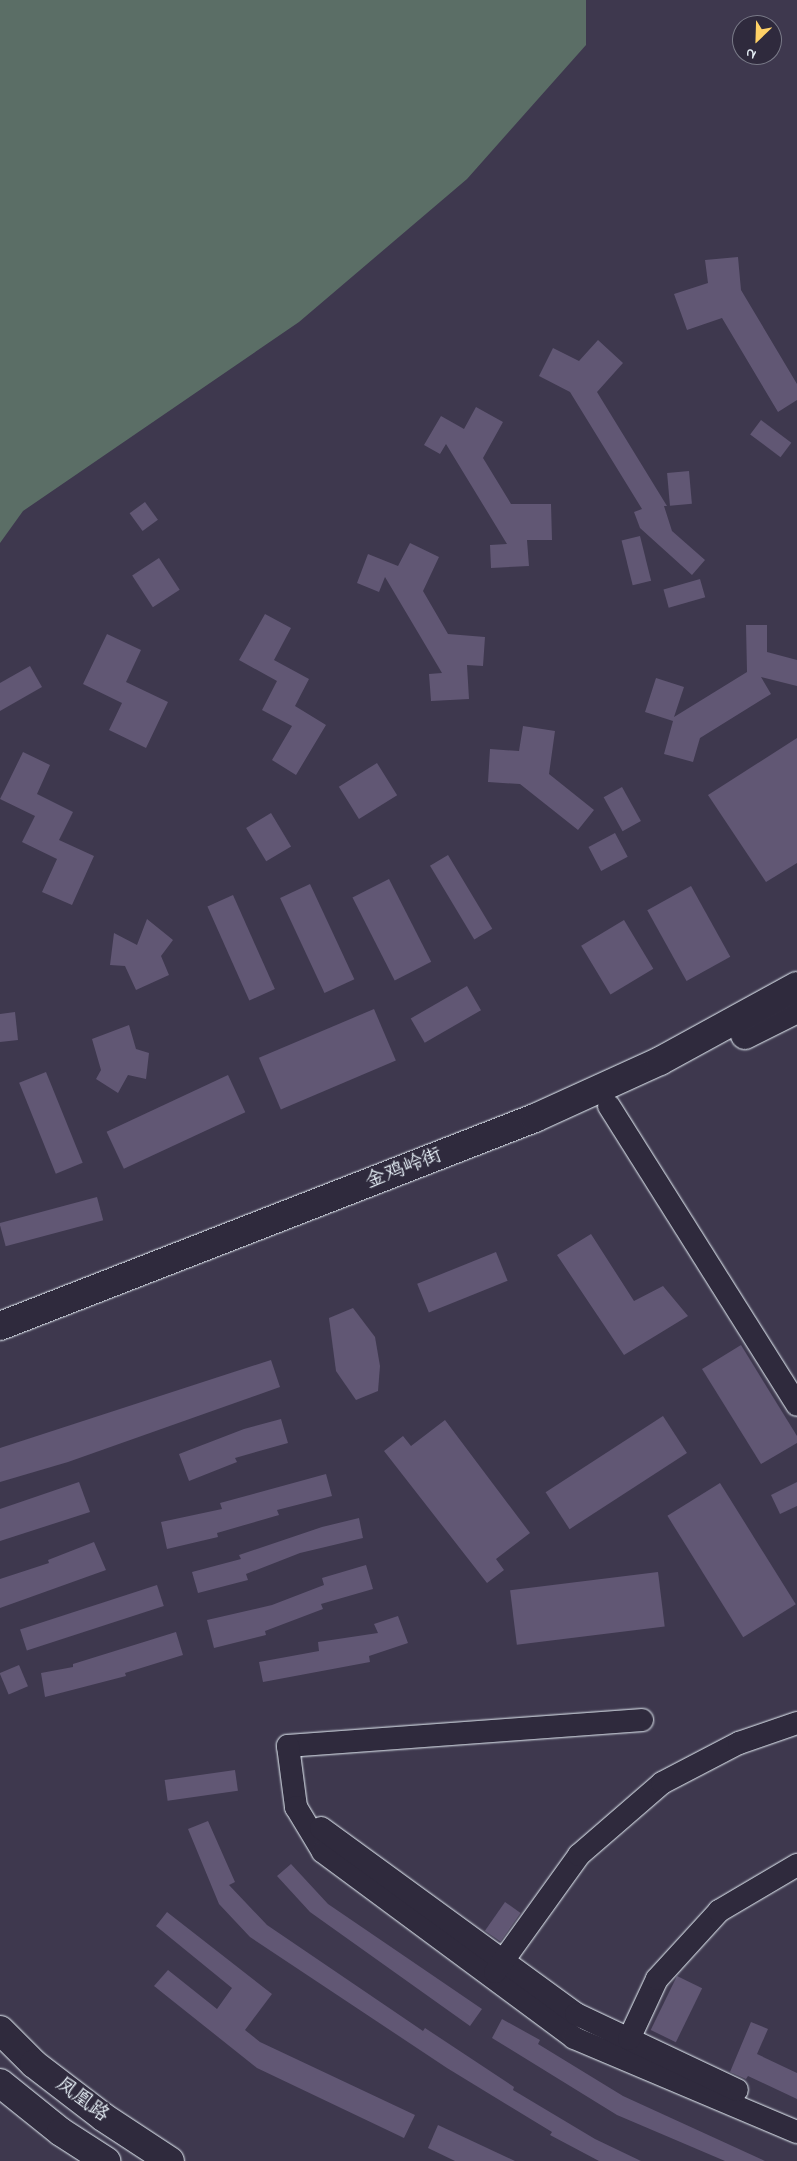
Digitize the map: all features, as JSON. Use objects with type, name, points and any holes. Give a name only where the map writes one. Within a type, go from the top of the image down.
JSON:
[{"type":"main road","name":"金鸡岭街","points":[[0,1326],[535,1118],[660,1061],[797,986]]},
{"type":"main road","name":"金鸡岭街","points":[[0,1341],[609,1106],[797,1009]]},
{"type":"main road","name":"凤凰路","points":[[0,2030],[34,2064],[104,2117],[170,2161]]},
{"type":"main road","name":"凤凰路","points":[[0,2083],[61,2132],[106,2161]]},
{"type":"street","points":[[609,1106],[797,1405]]},
{"type":"street","points":[[642,1720],[288,1746],[296,1807],[323,1852],[497,1969],[576,2014],[797,2119]]},
{"type":"street","points":[[497,1969],[579,1855],[662,1783],[739,1743],[797,1722]]},
{"type":"street","points":[[321,1828],[497,1969],[574,2038],[797,2132]]},
{"type":"street","points":[[629,2039],[657,1979],[719,1911],[797,1865]]},
{"type":"green space","points":[[0,0],[586,0],[586,45],[467,179],[299,322],[23,511],[0,543]]},
{"type":"building","points":[[738,257],[741,290],[797,384],[797,400],[778,412],[722,318],[687,330],[674,294],[708,283],[705,260]]},
{"type":"building","points":[[598,340],[623,363],[597,392],[667,506],[664,506],[672,531],[705,560],[692,575],[640,528],[634,512],[642,509],[570,392],[539,376],[553,348],[579,361]]},
{"type":"building","points":[[476,407],[503,422],[483,458],[511,504],[551,504],[552,540],[527,540],[529,566],[491,568],[490,545],[507,544],[446,444],[440,454],[424,445],[441,416],[464,429]]},
{"type":"building","points":[[761,420],[791,443],[781,457],[750,434]]},
{"type":"building","points":[[689,471],[692,504],[670,506],[667,473]]},
{"type":"building","points":[[145,502],[158,520],[143,531],[130,513]]},
{"type":"building","points":[[640,536],[651,581],[633,585],[622,541]]},
{"type":"building","points":[[410,543],[439,557],[423,591],[448,634],[485,637],[483,666],[467,665],[469,699],[431,701],[429,674],[442,673],[385,577],[379,592],[357,583],[368,554],[398,566]]},
{"type":"building","points":[[159,558],[180,590],[153,607],[132,575]]},
{"type":"building","points":[[700,579],[705,597],[669,608],[663,589]]},
{"type":"building","points":[[265,614],[291,628],[274,660],[309,679],[295,706],[326,725],[296,775],[272,760],[292,726],[262,710],[277,681],[239,660]]},
{"type":"building","points":[[746,625],[767,625],[767,652],[797,660],[797,686],[761,677],[771,694],[700,738],[693,762],[664,754],[673,721],[645,712],[656,678],[684,687],[674,717],[747,672]]},
{"type":"building","points":[[107,634],[141,650],[126,682],[168,702],[146,748],[109,730],[122,703],[83,684]]},
{"type":"building","points":[[30,666],[42,687],[0,711],[0,683]]},
{"type":"building","points":[[523,726],[555,731],[549,774],[594,810],[578,830],[520,784],[488,782],[490,749],[519,751]]},
{"type":"building","points":[[797,738],[797,863],[766,882],[708,795]]},
{"type":"building","points":[[23,752],[50,765],[37,794],[73,812],[59,840],[94,856],[72,905],[42,892],[57,859],[22,842],[35,816],[0,799]]},
{"type":"building","points":[[377,763],[397,795],[359,819],[339,787]]},
{"type":"building","points":[[622,787],[641,821],[623,831],[604,797]]},
{"type":"building","points":[[271,813],[291,846],[266,861],[246,828]]},
{"type":"building","points":[[615,833],[628,857],[601,871],[589,847]]},
{"type":"building","points":[[448,855],[492,929],[474,940],[430,866]]},
{"type":"building","points":[[389,879],[431,962],[395,980],[352,898]]},
{"type":"building","points":[[310,884],[354,979],[324,993],[280,898]]},
{"type":"building","points":[[691,886],[730,957],[687,981],[647,910]]},
{"type":"building","points":[[233,895],[275,989],[249,1000],[207,906]]},
{"type":"building","points":[[147,919],[173,940],[161,956],[169,975],[136,990],[125,966],[110,965],[114,933],[137,945]]},
{"type":"building","points":[[624,920],[653,969],[610,995],[581,946]]},
{"type":"building","points":[[467,986],[481,1010],[425,1043],[411,1019]]},
{"type":"building","points":[[374,1009],[396,1061],[281,1109],[259,1058]]},
{"type":"building","points":[[15,1012],[18,1040],[0,1042],[0,1014]]},
{"type":"building","points":[[129,1025],[136,1049],[149,1053],[146,1079],[128,1075],[118,1093],[96,1079],[101,1070],[92,1039]]},
{"type":"building","points":[[46,1072],[83,1163],[56,1174],[19,1083]]},
{"type":"building","points":[[228,1075],[245,1112],[124,1169],[107,1132]]},
{"type":"building","points":[[97,1197],[103,1220],[6,1246],[0,1223]]},
{"type":"building","points":[[591,1234],[634,1301],[663,1286],[688,1316],[624,1355],[557,1255]]},
{"type":"building","points":[[496,1252],[508,1281],[429,1313],[417,1284]]},
{"type":"building","points":[[353,1308],[375,1337],[380,1366],[378,1391],[356,1400],[336,1371],[329,1318]]},
{"type":"building","points":[[741,1345],[797,1436],[797,1443],[761,1464],[702,1369]]},
{"type":"building","points":[[271,1360],[280,1387],[68,1462],[0,1482],[0,1448]]},
{"type":"building","points":[[663,1416],[687,1453],[570,1529],[546,1492]]},
{"type":"building","points":[[281,1419],[288,1443],[235,1458],[237,1462],[189,1481],[179,1454],[244,1429]]},
{"type":"building","points":[[445,1420],[530,1533],[496,1559],[504,1570],[487,1583],[384,1451],[403,1436],[411,1446]]},
{"type":"building","points":[[326,1474],[332,1496],[277,1510],[279,1515],[217,1533],[218,1537],[167,1549],[161,1522],[222,1509],[220,1503]]},
{"type":"building","points":[[79,1482],[90,1512],[0,1541],[0,1509]]},
{"type":"building","points":[[797,1482],[797,1506],[780,1514],[771,1495]]},
{"type":"building","points":[[720,1483],[796,1604],[743,1637],[667,1516]]},
{"type":"building","points":[[359,1518],[363,1538],[300,1553],[246,1574],[248,1580],[198,1593],[192,1572],[241,1559],[239,1555],[322,1527]]},
{"type":"building","points":[[94,1542],[106,1570],[0,1608],[0,1579],[49,1563],[48,1560]]},
{"type":"building","points":[[366,1565],[373,1589],[321,1604],[323,1609],[265,1631],[266,1635],[214,1648],[207,1620],[272,1605],[324,1585],[322,1578]]},
{"type":"building","points":[[658,1572],[665,1627],[517,1645],[510,1590]]},
{"type":"building","points":[[157,1585],[164,1606],[27,1650],[20,1629]]},
{"type":"building","points":[[398,1616],[408,1643],[369,1656],[370,1662],[263,1682],[259,1662],[319,1651],[318,1642],[378,1633],[374,1624]]},
{"type":"building","points":[[176,1632],[183,1655],[125,1673],[126,1676],[45,1697],[41,1673],[73,1667],[73,1664]]},
{"type":"building","points":[[19,1665],[28,1686],[9,1694],[0,1673]]},
{"type":"building","points":[[235,1770],[238,1791],[168,1801],[165,1780]]},
{"type":"building","points":[[208,1821],[235,1882],[229,1885],[267,1925],[423,2031],[425,2028],[514,2087],[513,2090],[595,2139],[641,2161],[599,2161],[550,2135],[552,2132],[447,2068],[250,1937],[219,1904],[188,1829]]},
{"type":"building","points":[[291,1864],[328,1904],[482,2009],[470,2026],[310,1912],[277,1876]]},
{"type":"building","points":[[505,1902],[521,1913],[500,1942],[485,1931]]},
{"type":"building","points":[[167,1912],[272,1994],[245,2030],[260,2042],[415,2115],[404,2138],[257,2068],[154,1986],[168,1970],[217,2009],[232,1988],[156,1926]]},
{"type":"building","points":[[677,1976],[702,1988],[676,2042],[651,2030]]},
{"type":"building","points":[[502,2019],[540,2040],[538,2044],[623,2096],[765,2161],[725,2161],[617,2115],[492,2038]]},
{"type":"building","points":[[751,2022],[768,2029],[757,2054],[797,2073],[797,2099],[748,2076],[746,2079],[730,2072]]},
{"type":"building","points":[[438,2125],[515,2161],[455,2161],[428,2148]]}]
